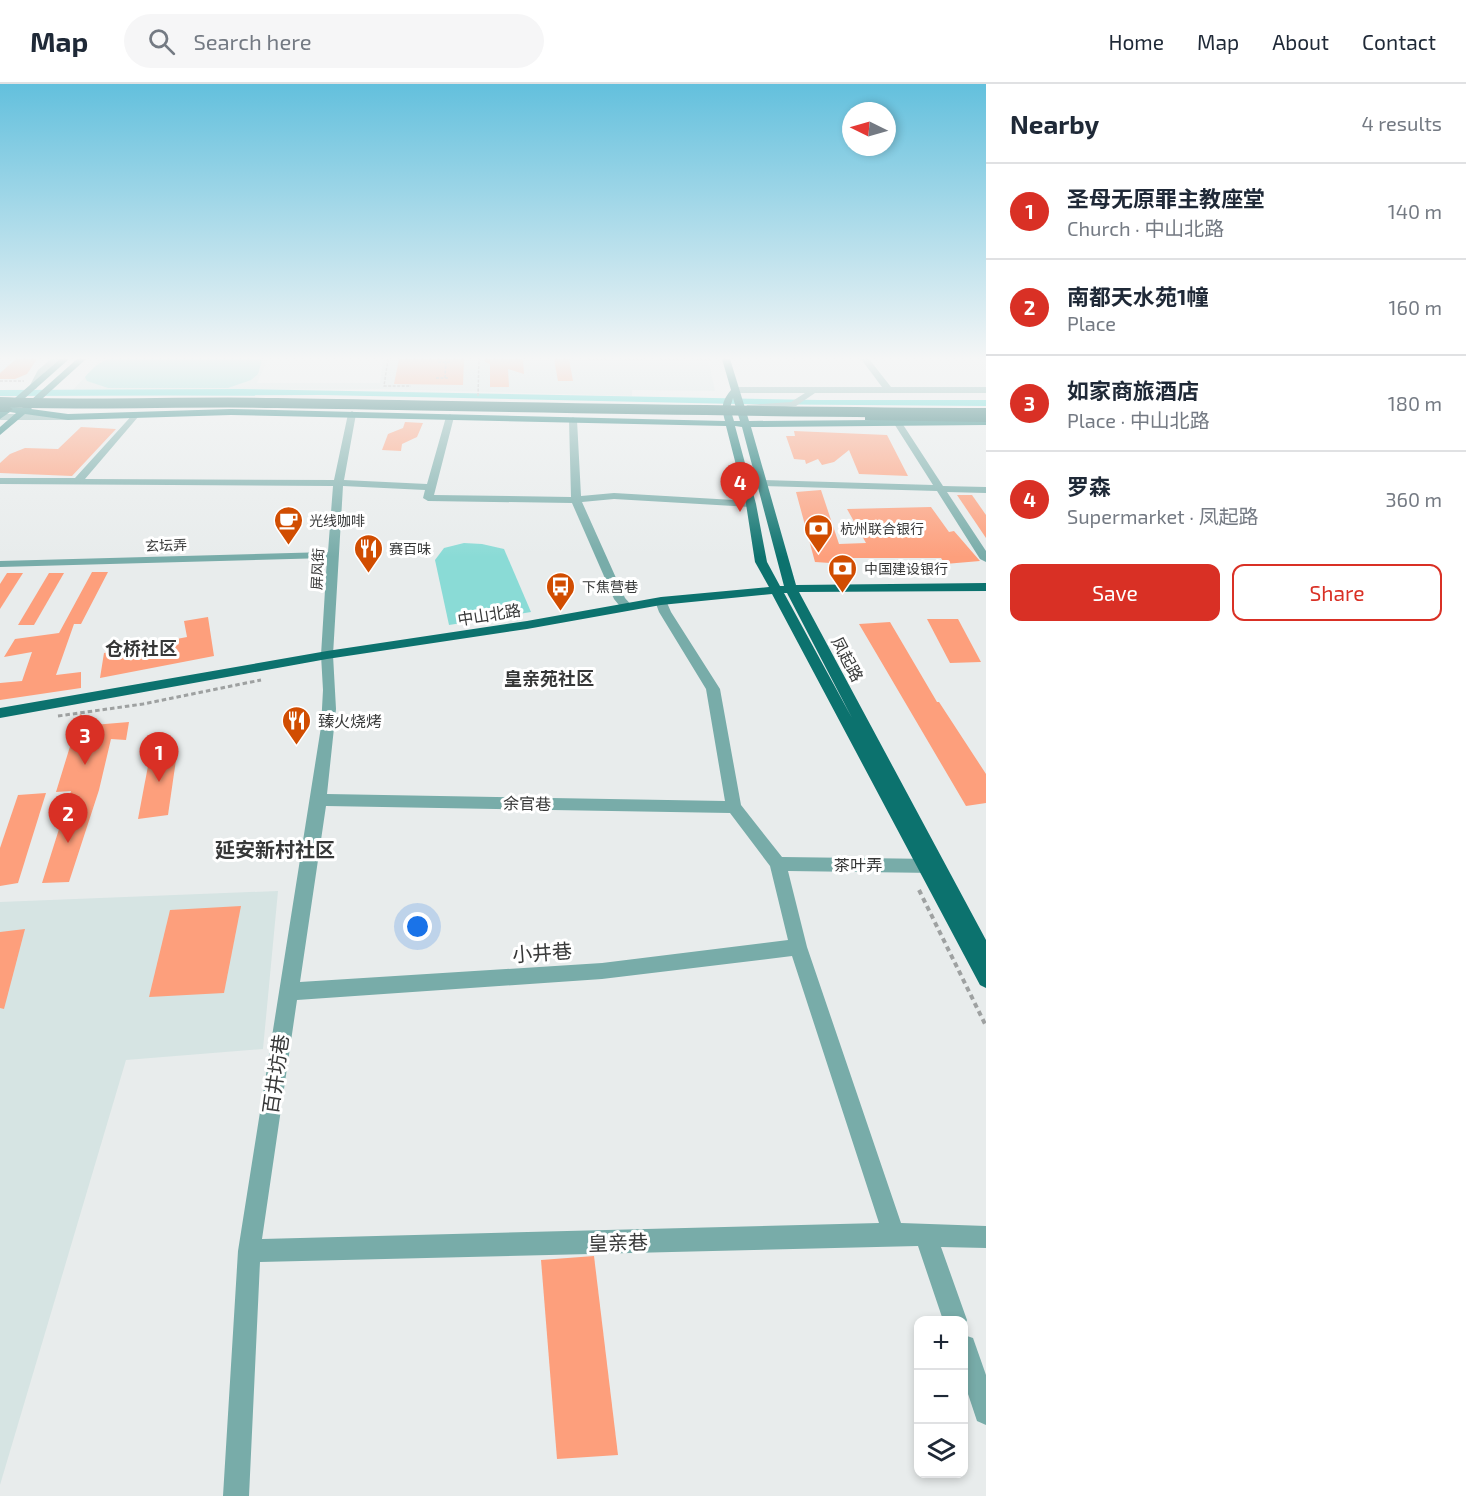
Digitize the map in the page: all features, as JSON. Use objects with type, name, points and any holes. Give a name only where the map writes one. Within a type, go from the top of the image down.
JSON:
[{"type":"main road","points":[[730,425],[752,504],[761,562],[784,590],[931,865],[986,980]]},
{"type":"main road","points":[[747,425],[763,483],[784,590]]},
{"type":"main road","name":"中山北路","points":[[0,713],[327,655],[527,625],[661,601],[784,590],[986,587]]},
{"type":"main road","points":[[931,865],[986,957]]},
{"type":"street","points":[[77,482],[126,425]]},
{"type":"street","name":"屏风街","points":[[327,655],[338,483],[350,425]]},
{"type":"street","points":[[448,425],[428,498],[576,500],[614,496],[752,504]]},
{"type":"street","points":[[573,425],[576,500],[620,599],[627,607]]},
{"type":"street","points":[[899,425],[986,560]]},
{"type":"street","points":[[0,481],[338,483],[431,487]]},
{"type":"street","points":[[763,483],[986,490]]},
{"type":"street","name":"玄坛弄","points":[[5,564],[333,555]]},
{"type":"street","points":[[0,578],[5,564]]},
{"type":"street","points":[[661,601],[665,612],[713,689],[734,807],[778,864],[798,947],[894,1234]]},
{"type":"street","name":"百井坊巷","points":[[236,1496],[249,1251],[319,800],[327,730],[329,666],[327,655]]},
{"type":"street","name":"余官巷","points":[[319,800],[734,807]]},
{"type":"street","name":"茶叶弄","points":[[778,864],[931,865]]},
{"type":"street","name":"小井巷","points":[[288,992],[602,971],[798,947]]},
{"type":"street","name":"皇亲巷","points":[[249,1251],[894,1234],[986,1237]]},
{"type":"street","points":[[925,1234],[954,1316]]},
{"type":"street","points":[[968,1361],[986,1412]]},
{"type":"path","points":[[55,717],[143,704],[271,678]]},
{"type":"path","points":[[908,865],[986,1026]]},
{"type":"shaded area","points":[[464,543],[504,549],[531,612],[449,625],[435,560],[444,548]]},
{"type":"shaded area","points":[[278,891],[263,1049],[126,1060],[0,1485],[0,902]]},
{"type":"building","points":[[404,425],[422,425],[417,437],[402,444],[401,451],[382,450],[388,434],[403,428]]},
{"type":"building","points":[[81,427],[116,429],[72,476],[0,473],[0,463],[10,454],[25,448],[58,449]]},
{"type":"building","points":[[794,431],[887,435],[908,476],[859,474],[849,450],[834,462],[822,465],[818,459],[806,464],[805,460],[794,459],[786,436],[795,436]]},
{"type":"building","points":[[821,490],[839,544],[866,543],[847,509],[931,507],[949,532],[954,531],[980,561],[945,564],[941,558],[844,558],[846,564],[815,562],[796,492]]},
{"type":"building","points":[[957,495],[972,495],[986,515],[986,538]]},
{"type":"building","points":[[92,572],[108,572],[81,624],[74,624],[56,675],[81,672],[81,688],[0,700],[0,683],[22,681],[32,652],[4,657],[15,639],[59,633]]},
{"type":"building","points":[[7,573],[23,573],[0,609],[0,584]]},
{"type":"building","points":[[49,573],[64,573],[34,625],[18,625]]},
{"type":"building","points":[[208,617],[214,656],[100,678],[104,653],[187,637],[184,621]]},
{"type":"building","points":[[927,619],[958,619],[981,662],[950,663]]},
{"type":"building","points":[[890,622],[937,702],[986,774],[986,803],[966,806],[859,624]]},
{"type":"building","points":[[80,714],[82,715],[83,737],[91,738],[93,725],[129,722],[126,740],[111,739],[99,790],[69,882],[42,883],[71,791],[56,792]]},
{"type":"building","points":[[178,746],[168,815],[138,819],[151,750]]},
{"type":"building","points":[[46,793],[18,883],[0,886],[0,848],[18,795]]},
{"type":"building","points":[[241,906],[224,993],[149,997],[170,910]]},
{"type":"building","points":[[25,929],[4,1009],[0,1008],[0,932]]},
{"type":"building","points":[[594,1256],[618,1455],[557,1459],[541,1260]]},
{"type":"place","name":"罗森","points":[[740,512]]},
{"type":"place","name":"光线咖啡","points":[[288,546]]},
{"type":"place","name":"杭州联合银行","points":[[819,554]]},
{"type":"place","name":"赛百味","points":[[368,574]]},
{"type":"place","name":"中国建设银行","points":[[843,594]]},
{"type":"place","name":"下焦营巷","points":[[561,612]]},
{"type":"place","name":"臻火烧烤","points":[[297,746]]},
{"type":"place","name":"如家商旅酒店","points":[[85,765]]},
{"type":"place","name":"圣母无原罪主教座堂","points":[[159,782]]},
{"type":"place","name":"南都天水苑1幢","points":[[68,843]]},
{"type":"district","name":"仓桥社区","points":[[141,648]]},
{"type":"district","name":"皇亲苑社区","points":[[549,678]]},
{"type":"district","name":"延安新村社区","points":[[275,849]]}]
